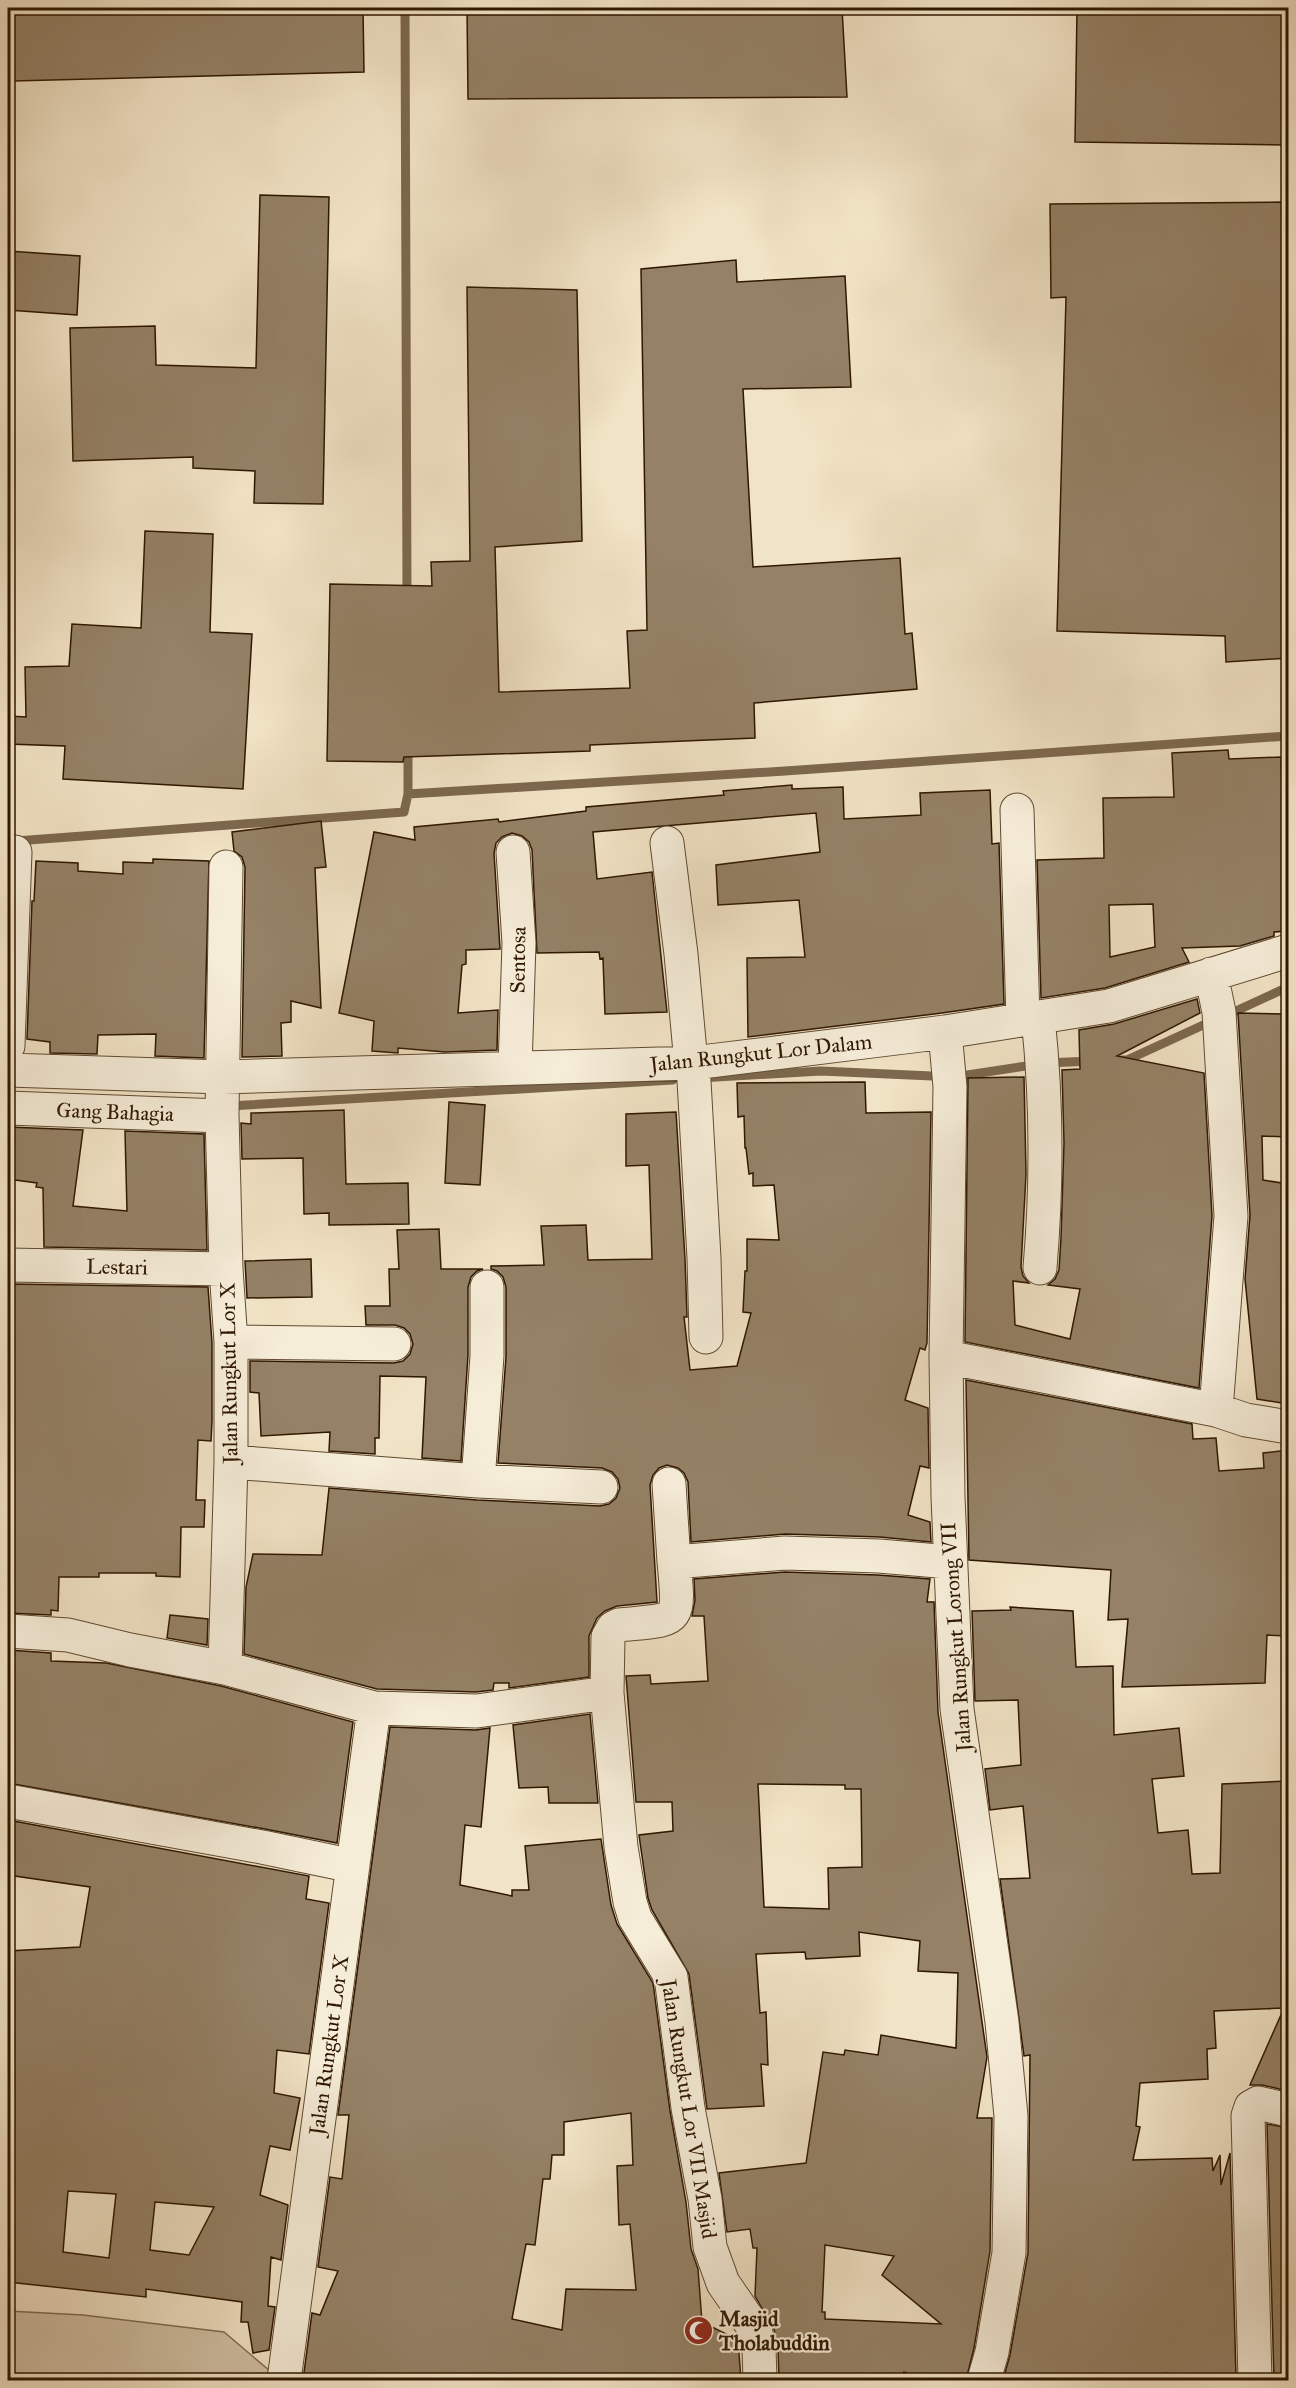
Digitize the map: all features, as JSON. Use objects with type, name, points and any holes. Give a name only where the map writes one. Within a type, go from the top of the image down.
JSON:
[{"type":"street","points":[[1017,810],[1030,1019],[1042,1060],[1045,1205],[1040,1268]]},
{"type":"street","points":[[667,843],[681,954],[692,1073],[702,1214],[706,1337]]},
{"type":"street","points":[[8,1046],[15,852]]},
{"type":"street","name":"Sentosa","points":[[513,852],[519,943],[515,1068]]},
{"type":"street","name":"Jalan Rungkut Lor X","points":[[225,1668],[231,1462],[231,1342],[226,1269],[223,1100],[226,867]]},
{"type":"street","name":"Jalan Rungkut Lor Dalam","points":[[223,1100],[515,1068],[692,1073],[1109,1006],[1288,951]]},
{"type":"street","points":[[1210,975],[1219,1017],[1231,1216],[1216,1410]]},
{"type":"street","name":"Jalan Rungkut Lorong VII","points":[[945,1032],[949,1076],[946,1357],[950,1562],[957,1709],[1002,2022],[1011,2116],[1008,2253],[992,2352],[984,2380]]},
{"type":"street","points":[[8,1070],[223,1100]]},
{"type":"street","name":"Gang Bahagia","points":[[8,1108],[223,1100]]},
{"type":"street","name":"Lestari","points":[[8,1264],[226,1269]]},
{"type":"street","points":[[478,1481],[487,1356],[487,1287]]},
{"type":"street","points":[[231,1342],[394,1344]]},
{"type":"street","points":[[946,1357],[1216,1410],[1246,1420],[1288,1427]]},
{"type":"street","points":[[231,1462],[478,1481],[602,1487]]},
{"type":"street","points":[[669,1484],[674,1562],[785,1553],[879,1556],[950,1562]]},
{"type":"street","name":"Jalan Rungkut Lor VII Masjid","points":[[674,1562],[678,1600],[674,1614],[665,1621],[619,1625],[613,1628],[608,1637],[607,1693],[621,1846],[630,1902],[635,1918],[671,1977],[688,2108],[705,2199],[711,2247],[723,2283],[753,2325],[756,2333],[760,2380]]},
{"type":"street","points":[[8,1631],[68,1635],[130,1650],[225,1668],[374,1708],[477,1711],[607,1693]]},
{"type":"street","name":"Jalan Rungkut Lor X","points":[[284,2380],[374,1708]]},
{"type":"street","points":[[8,1801],[262,1847],[353,1866]]},
{"type":"street","points":[[1255,2380],[1248,2116],[1251,2107],[1258,2103],[1288,2110]]},
{"type":"shaded area","points":[[8,2311],[83,2315],[224,2332],[270,2371],[269,2380],[8,2380]]},
{"type":"building","points":[[11,8],[363,8],[364,72],[13,81]]},
{"type":"building","points":[[467,8],[842,8],[847,97],[468,99]]},
{"type":"building","points":[[1077,10],[1288,13],[1288,145],[1075,142]]},
{"type":"building","points":[[260,195],[329,197],[323,504],[254,503],[255,471],[193,468],[193,457],[73,461],[70,328],[155,326],[156,365],[256,368]]},
{"type":"building","points":[[1288,202],[1288,658],[1226,662],[1225,636],[1057,631],[1066,297],[1051,298],[1050,204]]},
{"type":"building","points":[[8,251],[80,256],[77,315],[8,310]]},
{"type":"building","points":[[736,260],[737,282],[845,276],[851,387],[743,389],[753,567],[900,558],[905,634],[912,633],[917,689],[754,703],[755,738],[590,745],[590,751],[404,757],[403,762],[327,761],[330,584],[432,586],[431,562],[470,561],[467,287],[577,290],[582,541],[495,547],[499,692],[630,688],[627,631],[647,630],[641,269]]},
{"type":"building","points":[[145,531],[213,534],[210,632],[252,634],[243,789],[63,779],[65,746],[8,744],[9,716],[26,717],[25,667],[69,666],[72,624],[141,628]]},
{"type":"building","points":[[1228,750],[1229,759],[1281,757],[1283,829],[1288,829],[1288,931],[1274,932],[1274,936],[1240,946],[1182,948],[1189,962],[1105,988],[1041,998],[1037,860],[1104,858],[1103,798],[1174,797],[1172,753]],"holes":[[[1153,904],[1155,947],[1110,957],[1109,905]]]},
{"type":"building","points":[[792,785],[792,789],[843,787],[844,819],[921,815],[920,793],[990,790],[992,844],[999,843],[1004,1004],[748,1037],[747,958],[805,957],[799,900],[718,905],[716,865],[820,852],[816,813],[593,832],[597,879],[652,872],[667,1012],[605,1014],[603,958],[600,959],[599,952],[537,953],[532,850],[529,842],[522,836],[512,833],[502,837],[496,843],[494,853],[500,949],[466,950],[466,964],[462,965],[458,1013],[498,1010],[497,1050],[445,1052],[398,1048],[398,1053],[372,1051],[374,1021],[339,1013],[374,832],[415,840],[414,827],[498,819],[499,822],[586,811],[586,807],[724,795],[723,791]]},
{"type":"building","points":[[321,821],[326,867],[315,868],[321,1008],[291,1001],[291,1022],[281,1023],[282,1056],[242,1057],[245,867],[242,857],[234,851],[232,832]]},
{"type":"building","points":[[153,859],[209,861],[204,1058],[155,1056],[156,1034],[98,1035],[97,1054],[50,1053],[50,1042],[27,1039],[32,901],[34,901],[36,861],[78,863],[78,871],[123,874],[123,862],[153,863]]},
{"type":"building","points":[[1197,999],[1200,1013],[1117,1056],[1204,1073],[1212,1216],[1199,1388],[965,1342],[968,1078],[1024,1077],[1026,1174],[1021,1267],[1023,1276],[1029,1283],[1013,1281],[1015,1325],[1070,1339],[1080,1289],[1048,1285],[1055,1279],[1059,1270],[1064,1143],[1062,1070],[1080,1069],[1079,1030],[1114,1024]]},
{"type":"building","points":[[1238,1013],[1288,1014],[1288,1137],[1262,1136],[1263,1180],[1288,1184],[1283,1244],[1288,1244],[1288,1404],[1257,1399],[1245,1279],[1250,1215]]},
{"type":"building","points":[[865,1082],[866,1113],[931,1112],[927,1343],[925,1350],[920,1348],[905,1400],[928,1408],[929,1468],[920,1466],[908,1515],[930,1522],[931,1542],[880,1537],[785,1534],[691,1542],[688,1482],[684,1473],[678,1468],[667,1465],[659,1468],[653,1475],[650,1485],[657,1602],[617,1606],[605,1611],[597,1618],[589,1636],[589,1677],[509,1688],[509,1683],[494,1683],[493,1690],[476,1692],[377,1689],[244,1654],[246,1587],[253,1554],[322,1555],[329,1488],[477,1500],[600,1506],[609,1504],[616,1498],[620,1488],[618,1479],[612,1472],[602,1468],[498,1463],[506,1357],[506,1287],[503,1277],[491,1269],[491,1266],[544,1265],[541,1226],[586,1225],[588,1260],[652,1259],[649,1165],[626,1166],[626,1114],[676,1112],[685,1259],[687,1317],[684,1317],[690,1370],[737,1366],[751,1313],[743,1312],[747,1239],[779,1240],[774,1185],[753,1186],[753,1173],[749,1174],[744,1116],[738,1117],[737,1083]]},
{"type":"building","points":[[449,1102],[485,1105],[480,1185],[445,1183]]},
{"type":"building","points":[[344,1110],[346,1184],[408,1183],[409,1224],[329,1225],[329,1213],[304,1214],[303,1158],[242,1159],[241,1123],[251,1124],[251,1113]]},
{"type":"building","points":[[8,1127],[83,1130],[73,1206],[127,1211],[125,1131],[204,1134],[207,1250],[44,1247],[43,1188],[36,1187],[37,1183],[8,1179]]},
{"type":"building","points":[[439,1229],[441,1269],[483,1269],[471,1277],[468,1287],[468,1355],[461,1461],[422,1458],[426,1377],[380,1376],[379,1438],[375,1438],[375,1454],[329,1451],[330,1432],[261,1436],[259,1393],[250,1392],[250,1361],[394,1363],[403,1361],[410,1354],[413,1344],[410,1334],[404,1328],[395,1325],[366,1325],[365,1306],[390,1306],[389,1269],[399,1269],[397,1230]]},
{"type":"building","points":[[311,1259],[312,1297],[247,1298],[245,1261]]},
{"type":"building","points":[[8,1284],[208,1287],[212,1343],[211,1441],[198,1440],[196,1500],[205,1500],[204,1527],[181,1527],[180,1577],[156,1576],[156,1573],[99,1573],[99,1577],[59,1577],[58,1611],[51,1610],[51,1615],[8,1613]]},
{"type":"building","points":[[966,1380],[1192,1424],[1193,1439],[1216,1438],[1219,1471],[1264,1468],[1263,1453],[1288,1450],[1288,1636],[1267,1635],[1265,1683],[1122,1687],[1128,1619],[1108,1620],[1111,1570],[969,1560]]},
{"type":"building","points":[[785,1572],[930,1579],[927,1602],[934,1602],[938,1712],[987,2057],[977,2118],[992,2118],[990,2251],[974,2348],[966,2380],[925,2380],[904,2372],[901,2380],[779,2380],[778,2347],[774,2329],[755,2296],[757,2248],[753,2248],[750,2229],[727,2232],[719,2173],[806,2163],[823,2052],[844,2055],[845,2050],[878,2055],[881,2035],[956,2048],[958,1973],[918,1971],[920,1941],[859,1932],[860,1956],[806,1959],[805,1952],[756,1954],[760,2013],[766,2012],[768,2065],[761,2064],[764,2106],[707,2109],[689,1974],[652,1910],[648,1898],[639,1835],[673,1831],[672,1802],[636,1802],[626,1676],[650,1675],[651,1684],[708,1681],[704,1616],[692,1616],[695,1600],[694,1579]],"holes":[[[758,1784],[845,1785],[845,1789],[861,1789],[862,1867],[828,1868],[829,1909],[764,1907]],[[825,2245],[894,2256],[882,2275],[941,2324],[825,2319],[825,2312],[822,2312]]]},
{"type":"building","points":[[1010,1607],[1073,1611],[1076,1667],[1113,1666],[1114,1735],[1179,1728],[1184,1776],[1152,1779],[1158,1833],[1188,1830],[1192,1874],[1220,1873],[1222,1784],[1288,1781],[1288,2091],[1262,2085],[1250,2085],[1284,2008],[1214,2011],[1216,2048],[1207,2049],[1208,2079],[1140,2083],[1136,2126],[1140,2127],[1133,2160],[1212,2158],[1213,2171],[1220,2155],[1221,2185],[1230,2153],[1236,2378],[1200,2380],[1167,2373],[1166,2380],[1003,2380],[1010,2355],[1028,2253],[1030,2055],[1024,2056],[1000,1879],[1030,1878],[1023,1806],[990,1810],[985,1769],[1021,1765],[1018,1700],[975,1701],[972,1611],[1011,1610]]},
{"type":"building","points":[[170,1615],[208,1619],[207,1645],[167,1638]]},
{"type":"building","points":[[8,1650],[51,1653],[51,1661],[106,1663],[221,1686],[353,1722],[337,1843],[8,1783]]},
{"type":"building","points":[[590,1714],[598,1803],[549,1803],[548,1787],[519,1788],[513,1725]]},
{"type":"building","points":[[390,1727],[476,1730],[490,1728],[481,1827],[465,1825],[460,1885],[512,1896],[512,1890],[529,1890],[525,1846],[601,1839],[611,1905],[617,1924],[653,1983],[691,2249],[698,2269],[702,2322],[738,2340],[741,2380],[303,2380],[312,2313],[320,2315],[338,2271],[318,2267],[330,2177],[342,2179],[349,2115],[338,2115]],"holes":[[[631,2113],[633,2165],[617,2166],[619,2225],[630,2224],[636,2290],[566,2289],[562,2330],[512,2319],[526,2244],[535,2245],[543,2179],[550,2179],[552,2155],[564,2155],[564,2122]]]},
{"type":"building","points":[[8,1820],[309,1876],[306,1899],[329,1903],[309,2054],[277,2050],[274,2093],[300,2098],[290,2150],[270,2146],[260,2195],[288,2205],[281,2260],[271,2257],[268,2306],[275,2307],[269,2350],[253,2353],[248,2322],[241,2322],[242,2302],[146,2289],[146,2297],[8,2282],[11,2240],[8,2240],[8,1951],[80,1947],[90,1887],[8,1875]],"holes":[[[68,2191],[116,2194],[109,2258],[63,2252]],[[155,2202],[214,2207],[189,2255],[150,2250]]]},
{"type":"building","points":[[1267,2124],[1288,2128],[1288,2380],[1274,2380]]},
{"type":"waterway","points":[[405,8],[407,595]]},
{"type":"waterway","points":[[408,794],[785,771],[1288,736]]},
{"type":"waterway","points":[[16,841],[404,812],[408,794],[408,747]]},
{"type":"waterway","points":[[1225,1016],[1288,987]]},
{"type":"waterway","points":[[1121,1060],[1127,1060],[1212,1021]]},
{"type":"waterway","points":[[699,1078],[821,1071],[954,1077],[1046,1063],[1092,1061]]},
{"type":"waterway","points":[[229,1106],[673,1080]]},
{"type":"place","name":"Masjid Tholabuddin","points":[[698,2331]]}]
